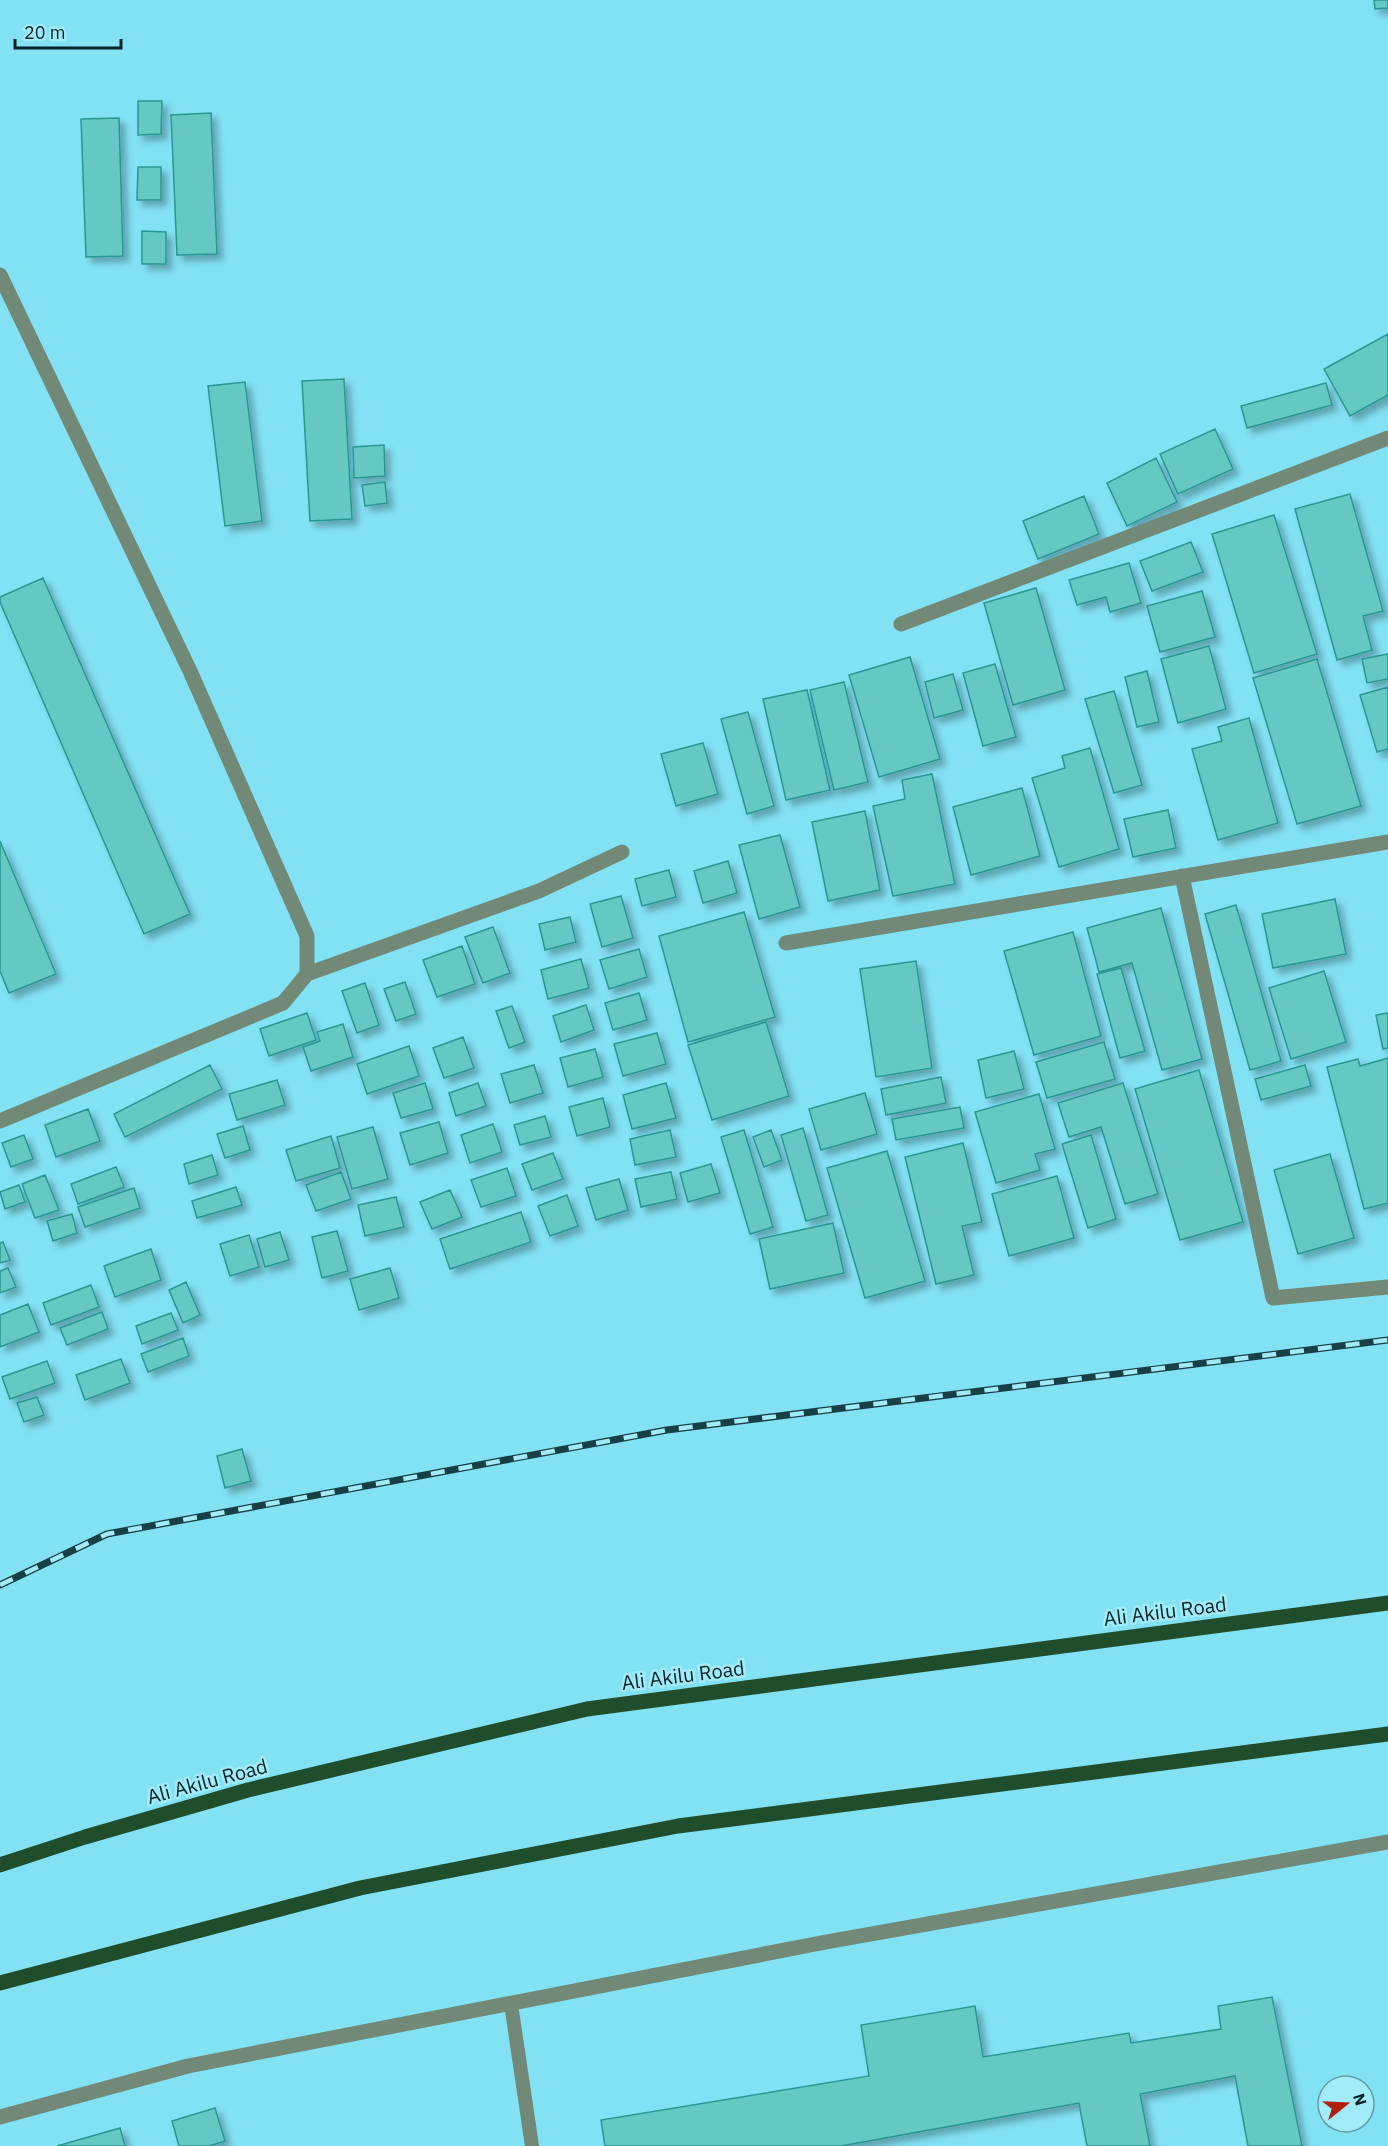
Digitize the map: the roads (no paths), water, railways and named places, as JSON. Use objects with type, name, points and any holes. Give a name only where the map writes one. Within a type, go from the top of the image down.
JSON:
[{"type":"main road","name":"Ali Akilu Road","points":[[0,1865],[85,1837],[248,1790],[587,1709],[1388,1603]]},
{"type":"main road","points":[[0,1983],[360,1888],[678,1826],[1388,1734]]},
{"type":"street","points":[[0,275],[195,681],[307,936],[307,974]]},
{"type":"street","points":[[901,624],[1388,438]]},
{"type":"street","points":[[786,943],[1388,842]]},
{"type":"street","points":[[0,1121],[283,1004],[307,974],[539,891],[622,852]]},
{"type":"street","points":[[1182,876],[1273,1298],[1388,1287]]},
{"type":"street","points":[[0,2116],[188,2066],[826,1942],[1388,1842]]},
{"type":"lane","points":[[511,2004],[532,2146]]},
{"type":"railway","points":[[0,1585],[107,1534],[667,1430],[1388,1340]]}]
